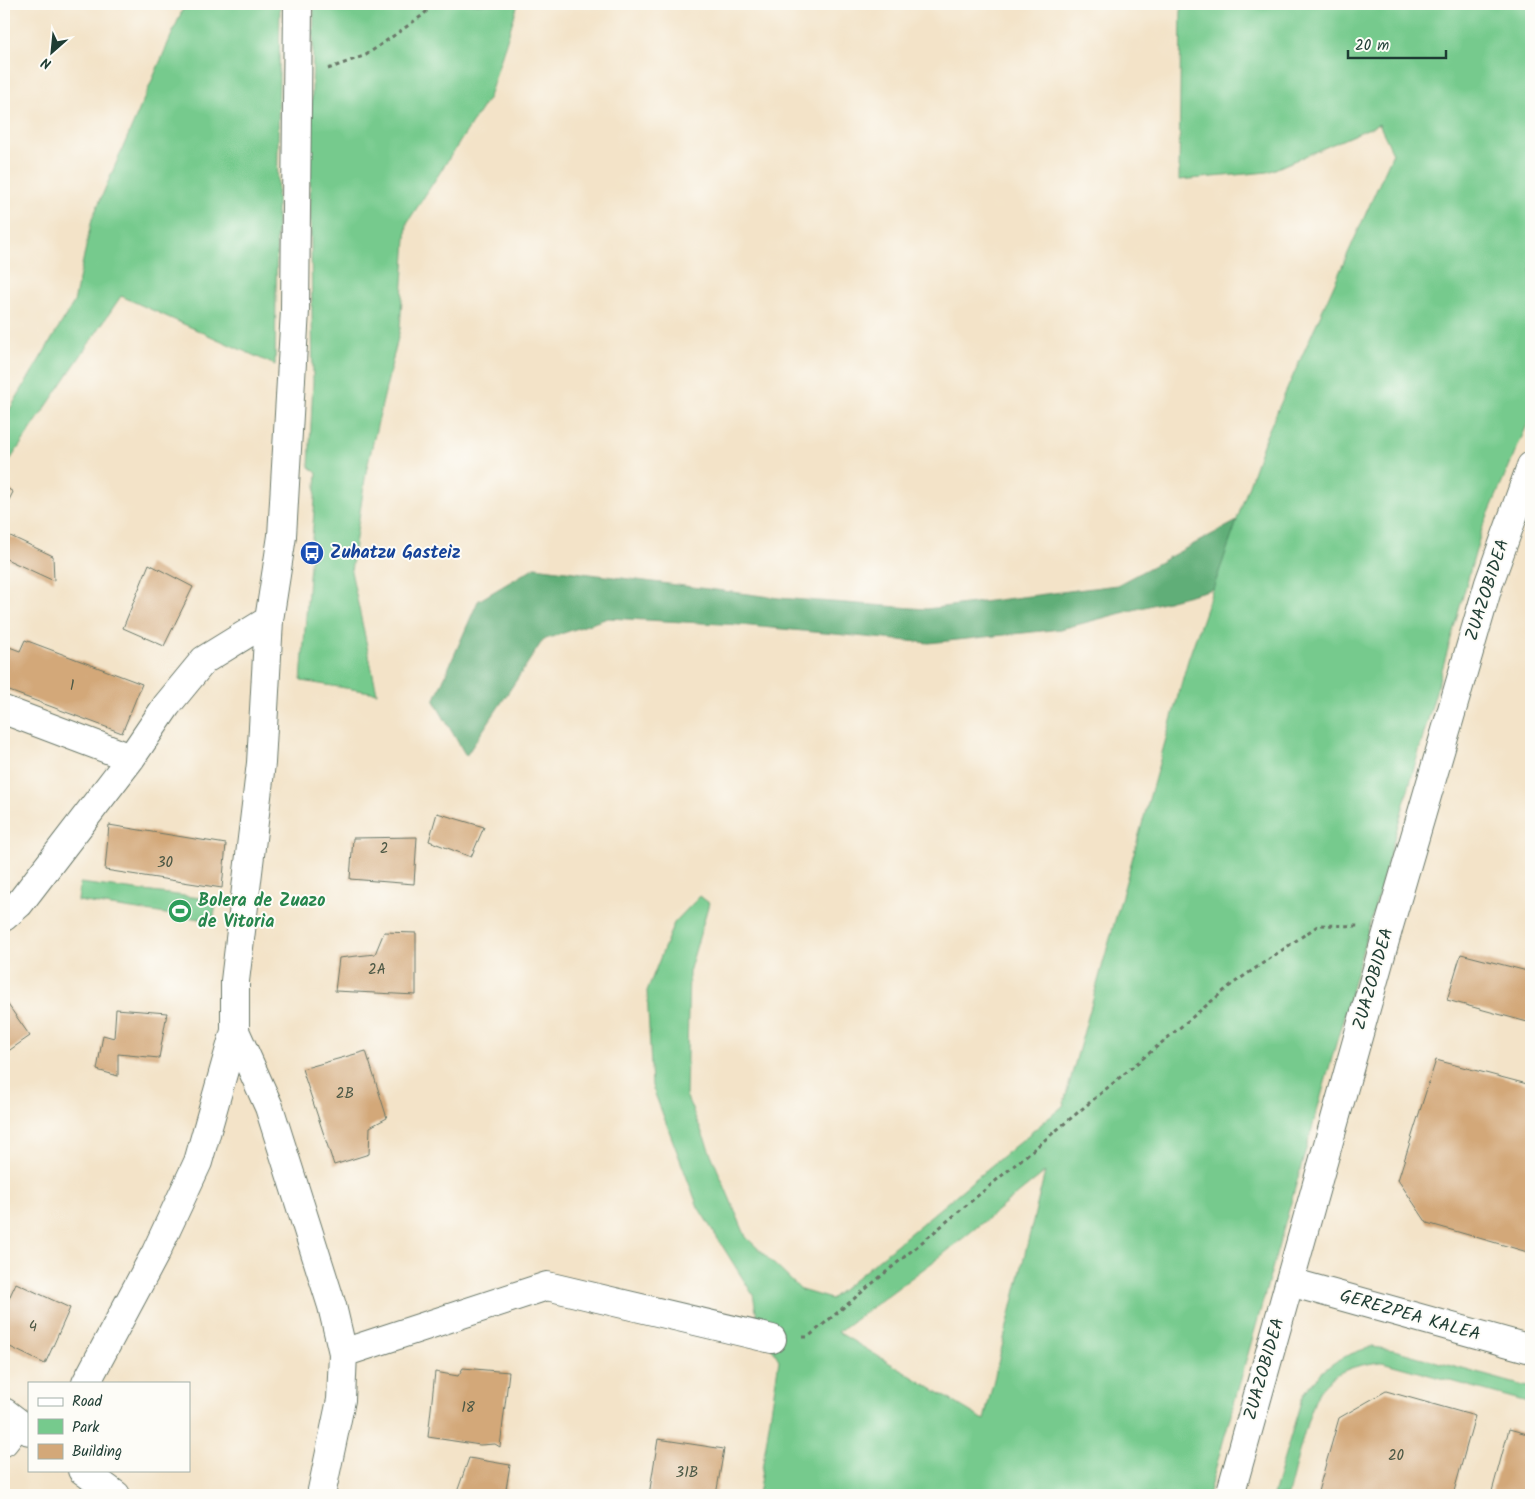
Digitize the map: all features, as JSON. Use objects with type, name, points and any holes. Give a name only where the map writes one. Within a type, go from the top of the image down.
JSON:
[{"type":"street","points":[[87,1382],[156,1252],[198,1162],[235,1031],[236,981],[261,763],[269,620],[282,536],[295,310],[298,4]]},
{"type":"street","name":"ZUAZOBIDEA","points":[[1230,1495],[1389,926],[1489,583],[1531,466]]},
{"type":"street","points":[[4,916],[19,904],[131,758],[167,705],[204,660],[269,620]]},
{"type":"street","points":[[4,710],[131,758]]},
{"type":"street","points":[[235,1031],[269,1107],[332,1306],[343,1353],[340,1400],[321,1495]]},
{"type":"street","name":"GEREZPEA KALEA","points":[[1290,1282],[1531,1349]]},
{"type":"street","points":[[343,1353],[548,1286],[772,1339]]},
{"type":"street","points":[[85,1472],[116,1495]]},
{"type":"path","points":[[297,80],[366,55],[423,15],[433,4]]},
{"type":"path","points":[[772,1339],[808,1337],[1231,985],[1319,925],[1389,926]]},
{"type":"green space","points":[[185,4],[280,4],[275,365],[121,296],[4,469],[4,419],[74,302],[92,219]]},
{"type":"green space","points":[[314,4],[518,4],[489,97],[407,223],[400,329],[366,472],[351,571],[377,693],[301,681],[317,473],[309,467],[313,382],[310,176]]},
{"type":"green space","points":[[1181,4],[1531,4],[1531,416],[1482,529],[1208,1495],[758,1495],[779,1360],[759,1326],[753,1295],[698,1207],[652,1086],[647,991],[674,923],[700,896],[709,903],[689,972],[686,1095],[746,1237],[801,1290],[831,1299],[1063,1106],[1188,660],[1266,436],[1393,153],[1379,124],[1268,172],[1179,180]],"holes":[[[1045,1172],[984,1420],[838,1332],[941,1256]]]},
{"type":"green space","points":[[1237,521],[1213,589],[1061,629],[929,643],[740,625],[608,618],[543,640],[466,756],[434,701],[478,601],[535,567],[779,598],[926,609],[1117,585]]},
{"type":"green space","name":"Bolera de Zuazo de Vitoria","points":[[80,883],[217,900],[213,921],[78,901]]},
{"type":"green space","points":[[1372,1347],[1394,1350],[1531,1388],[1531,1403],[1382,1362],[1350,1368],[1329,1380],[1318,1394],[1308,1421],[1288,1495],[1273,1495],[1302,1398],[1308,1388],[1323,1371],[1340,1359]]},
{"type":"building","points":[[4,486],[13,492],[4,510]]},
{"type":"building","points":[[4,533],[53,556],[54,581],[4,558]]},
{"type":"building","points":[[149,564],[193,587],[164,646],[123,628]]},
{"type":"building","points":[[25,640],[142,684],[122,733],[4,689],[4,645],[20,651]]},
{"type":"building","points":[[437,813],[484,827],[471,857],[429,841]]},
{"type":"building","points":[[109,825],[226,844],[222,888],[105,870]]},
{"type":"building","points":[[417,837],[414,884],[350,879],[353,838]]},
{"type":"building","points":[[384,932],[416,933],[416,995],[335,991],[339,958],[375,954]]},
{"type":"building","points":[[1461,954],[1531,972],[1531,1023],[1447,1000]]},
{"type":"building","points":[[4,999],[30,1036],[4,1054]]},
{"type":"building","points":[[116,1009],[167,1013],[159,1058],[118,1054],[118,1076],[97,1070],[103,1035],[114,1038]]},
{"type":"building","points":[[366,1051],[387,1118],[370,1127],[369,1154],[334,1165],[302,1069]]},
{"type":"building","points":[[1436,1060],[1531,1085],[1531,1253],[1427,1223],[1398,1180]]},
{"type":"building","points":[[16,1283],[70,1308],[45,1364],[4,1344],[4,1309]]},
{"type":"building","points":[[463,1368],[509,1372],[500,1447],[495,1444],[480,1445],[428,1437],[435,1372],[458,1376]]},
{"type":"building","points":[[1386,1391],[1475,1416],[1453,1495],[1317,1495],[1339,1418]]},
{"type":"building","points":[[1509,1429],[1531,1435],[1531,1495],[1491,1495]]},
{"type":"building","points":[[658,1439],[724,1449],[716,1495],[649,1495]]},
{"type":"building","points":[[469,1458],[510,1465],[505,1495],[456,1495]]},
{"type":"place","name":"Zuhatzu Gasteiz","points":[[312,553]]},
{"type":"place","name":"Bolera de Zuazo de Vitoria","points":[[180,911]]}]
